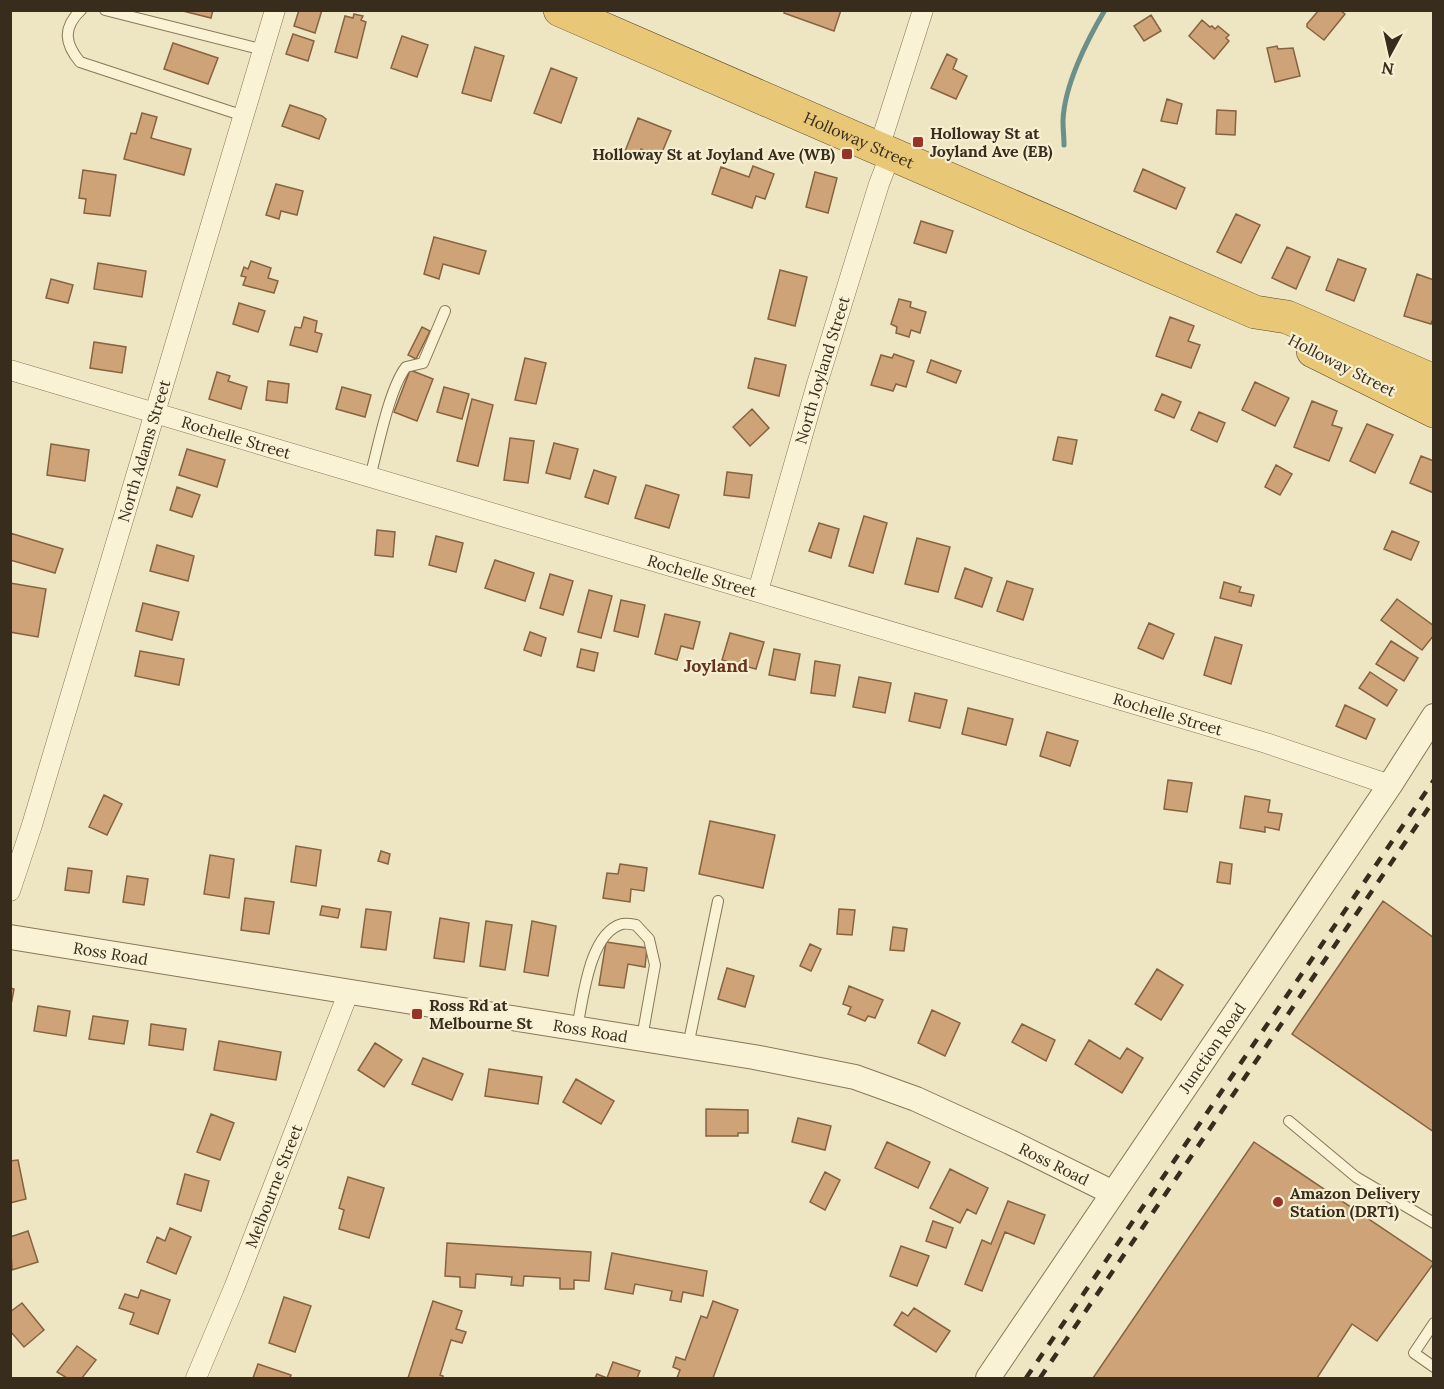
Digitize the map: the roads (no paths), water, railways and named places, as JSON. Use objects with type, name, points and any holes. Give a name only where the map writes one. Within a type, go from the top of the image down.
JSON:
[{"type":"highway","name":"Holloway Street","points":[[560,10],[1255,312],[1287,317],[1434,381]]},
{"type":"highway","name":"Holloway Street","points":[[1255,312],[1279,334],[1434,411]]},
{"type":"street","name":"North Adams Street","points":[[10,891],[32,825],[275,10]]},
{"type":"street","name":"North Joyland Street","points":[[758,591],[817,384],[876,194],[885,150],[923,10]]},
{"type":"street","name":"Rochelle Street","points":[[10,370],[1256,740],[1390,785]]},
{"type":"street","name":"Junction Road","points":[[988,1378],[1390,785],[1434,716]]},
{"type":"street","name":"Ross Road","points":[[10,937],[642,1038],[855,1077],[943,1111],[1113,1193]]},
{"type":"street","name":"Melbourne Street","points":[[196,1378],[234,1288],[349,991]]},
{"type":"lane","points":[[81,10],[73,18],[68,36],[69,49],[80,62],[244,116]]},
{"type":"lane","points":[[105,10],[264,50]]},
{"type":"lane","points":[[370,477],[393,393],[402,373],[406,367],[423,363],[445,311]]},
{"type":"lane","points":[[688,1046],[718,901]]},
{"type":"lane","points":[[577,1028],[591,962],[604,935],[622,924],[636,925],[649,939],[655,965],[642,1038]]},
{"type":"lane","points":[[1289,1121],[1356,1177],[1434,1223]]},
{"type":"lane","points":[[1434,1323],[1414,1353],[1434,1367]]},
{"type":"waterway","points":[[1064,145],[1063,121],[1067,93],[1084,49],[1105,10]]},
{"type":"railway","points":[[1026,1378],[1434,780]]},
{"type":"railway","points":[[1040,1378],[1434,800]]},
{"type":"place","name":"Holloway St at Joyland Ave (EB)","points":[[918,142]]},
{"type":"place","name":"Holloway St at Joyland Ave (WB)","points":[[847,154]]},
{"type":"place","name":"Ross Rd at Melbourne St","points":[[417,1014]]},
{"type":"place","name":"Amazon Delivery Station (DRT1)","points":[[1278,1202]]},
{"type":"district","name":"Joyland","points":[[716,666]]}]
